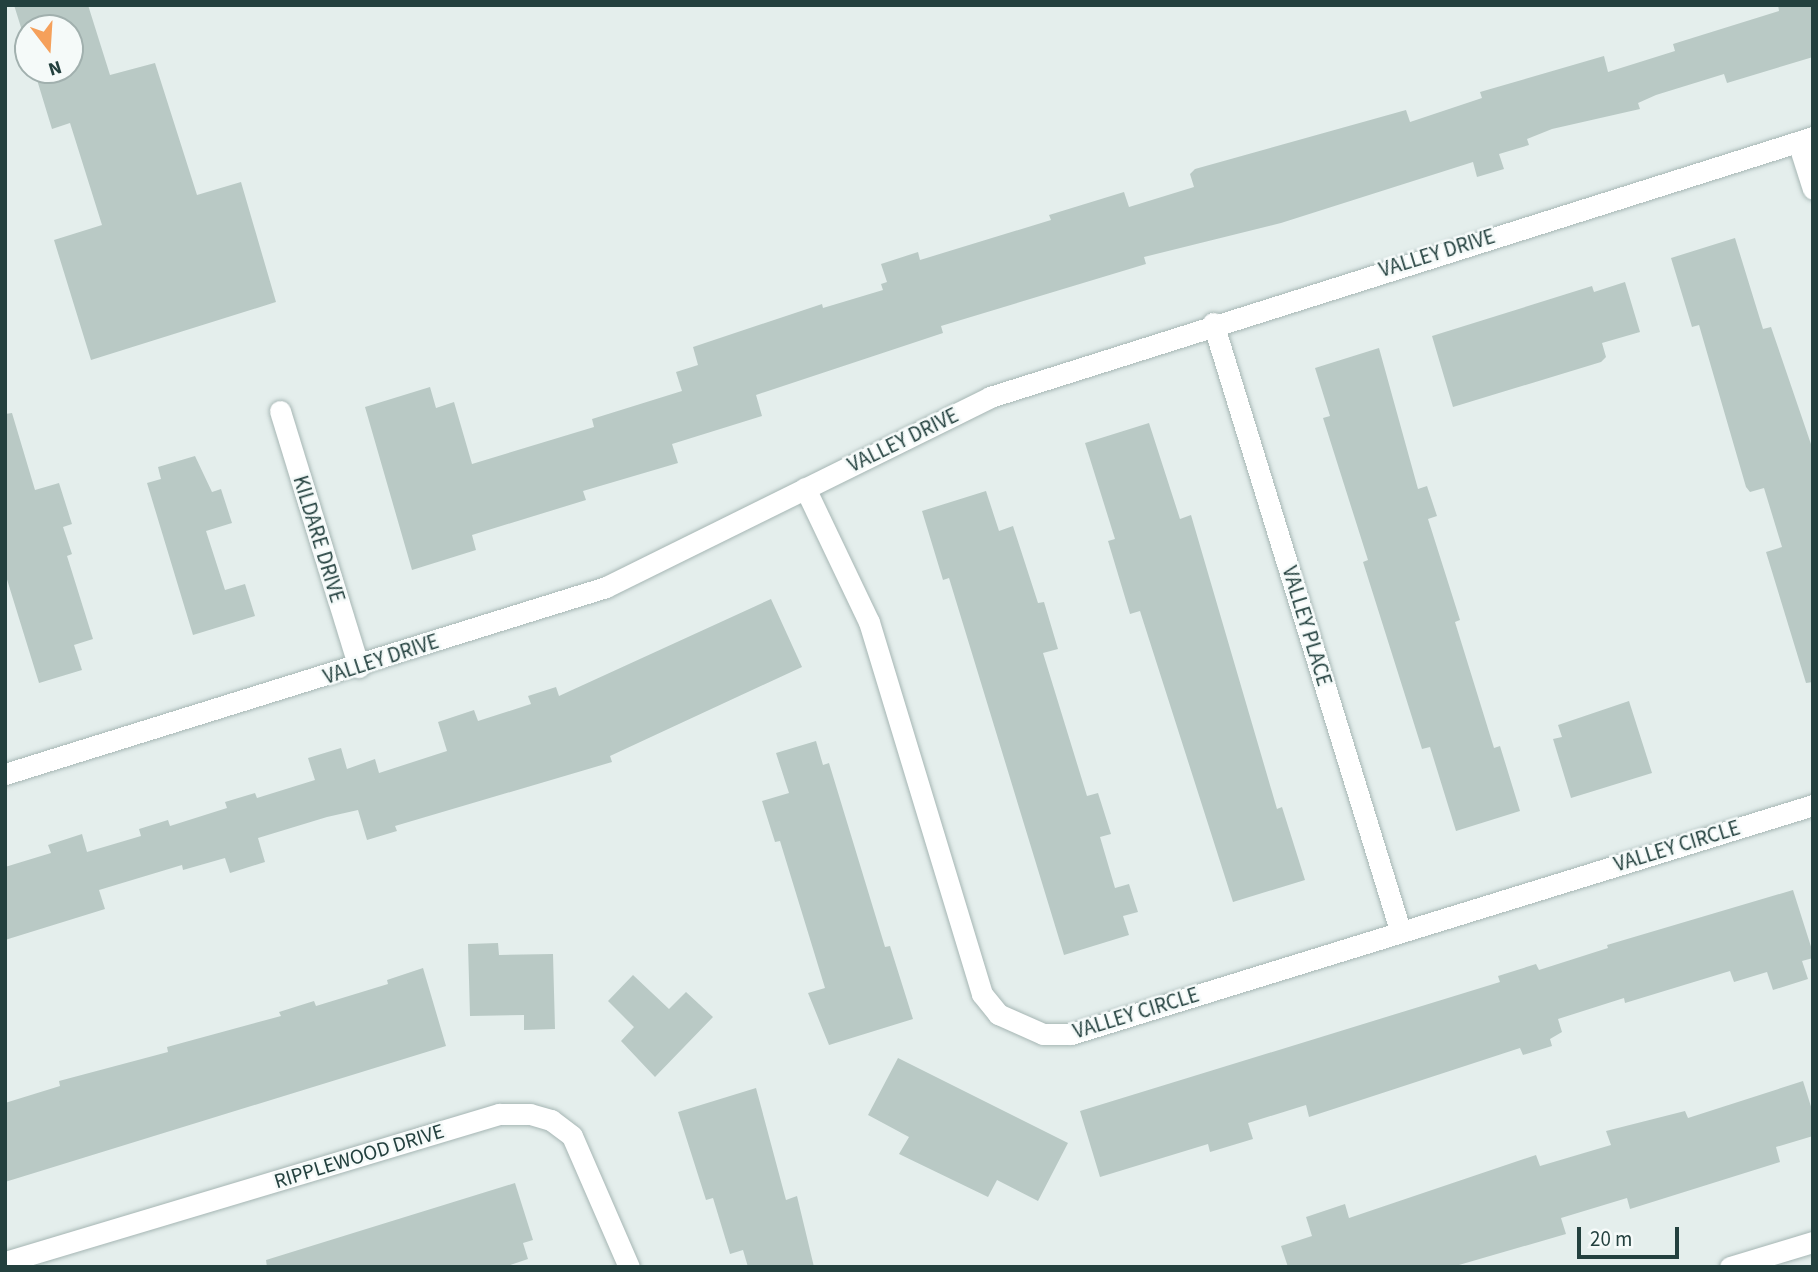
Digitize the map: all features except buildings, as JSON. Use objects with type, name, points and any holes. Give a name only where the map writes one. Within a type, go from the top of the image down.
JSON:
[{"type":"street","points":[[1806,139],[1813,189]]},
{"type":"street","name":"VALLEY DRIVE","points":[[5,774],[359,667],[607,587],[990,397],[1213,323],[1806,139]]},
{"type":"street","name":"VALLEY PLACE","points":[[1213,323],[1400,930]]},
{"type":"street","name":"KILDARE DRIVE","points":[[280,411],[359,667]]},
{"type":"street","name":"VALLEY CIRCLE","points":[[805,488],[869,622],[982,994],[998,1014],[1043,1034],[1071,1034],[1400,930],[1813,805]]},
{"type":"street","name":"RIPPLEWOOD DRIVE","points":[[5,1262],[499,1114],[530,1114],[551,1120],[572,1136],[629,1267]]},
{"type":"street","points":[[1730,1267],[1813,1242]]}]
